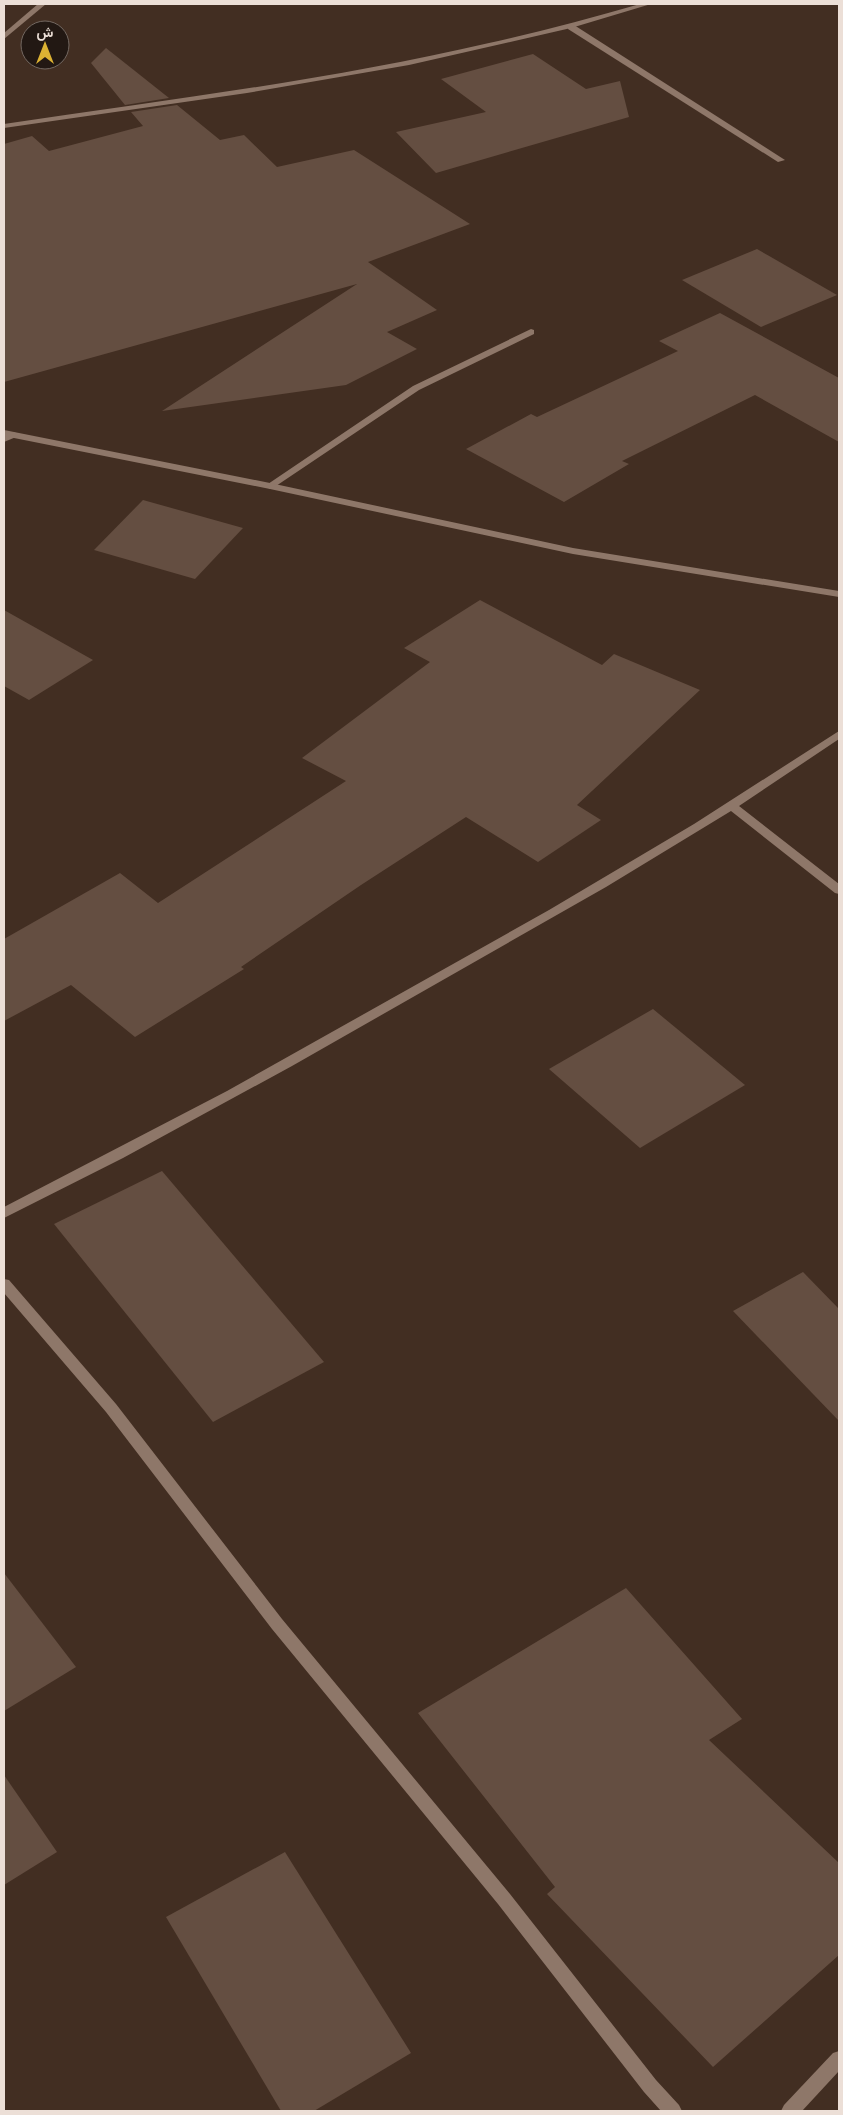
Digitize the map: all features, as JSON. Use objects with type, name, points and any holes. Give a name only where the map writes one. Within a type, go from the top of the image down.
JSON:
[{"type":"street","points":[[4,37],[42,4]]},
{"type":"street","points":[[4,126],[285,85],[413,62],[571,27],[647,4]]},
{"type":"street","points":[[571,27],[781,160]]},
{"type":"street","points":[[270,486],[416,388],[531,332]]},
{"type":"street","points":[[7,436],[270,486],[572,551],[839,594]]},
{"type":"street","points":[[4,1213],[211,1106],[507,939],[733,807],[839,734]]},
{"type":"street","points":[[733,807],[839,890]]},
{"type":"street","points":[[4,1284],[111,1408],[277,1624],[504,1900],[650,2086],[673,2111]]},
{"type":"street","points":[[790,2111],[839,2059]]},
{"type":"building","points":[[106,48],[169,98],[125,105],[91,63]]},
{"type":"building","points":[[533,54],[586,89],[620,81],[629,117],[436,173],[396,132],[486,112],[441,79]]},
{"type":"building","points":[[177,105],[220,140],[244,135],[277,167],[354,150],[470,224],[368,262],[437,310],[387,332],[417,349],[346,385],[162,411],[357,284],[4,382],[4,144],[32,136],[49,151],[143,126],[131,112]]},
{"type":"building","points":[[757,249],[837,295],[761,327],[682,280]]},
{"type":"building","points":[[720,313],[839,378],[839,442],[755,395],[622,461],[629,464],[564,502],[466,449],[531,414],[537,417],[678,351],[659,341]]},
{"type":"building","points":[[143,500],[243,528],[195,579],[94,550]]},
{"type":"building","points":[[480,600],[602,665],[614,654],[700,690],[577,805],[601,820],[538,862],[466,817],[361,885],[241,967],[244,969],[135,1037],[71,985],[4,1021],[4,939],[120,873],[158,903],[346,781],[302,758],[430,662],[404,648]]},
{"type":"building","points":[[4,610],[93,660],[29,700],[4,686]]},
{"type":"building","points":[[653,1009],[745,1085],[640,1148],[549,1069]]},
{"type":"building","points":[[162,1171],[324,1362],[213,1422],[54,1224]]},
{"type":"building","points":[[803,1272],[839,1309],[839,1421],[733,1311]]},
{"type":"building","points":[[4,1573],[76,1667],[4,1711]]},
{"type":"building","points":[[626,1588],[742,1719],[709,1740],[839,1863],[839,1955],[713,2067],[547,1894],[555,1887],[418,1713]]},
{"type":"building","points":[[4,1775],[57,1852],[4,1885]]},
{"type":"building","points":[[285,1852],[411,2053],[314,2111],[281,2111],[166,1917]]}]
